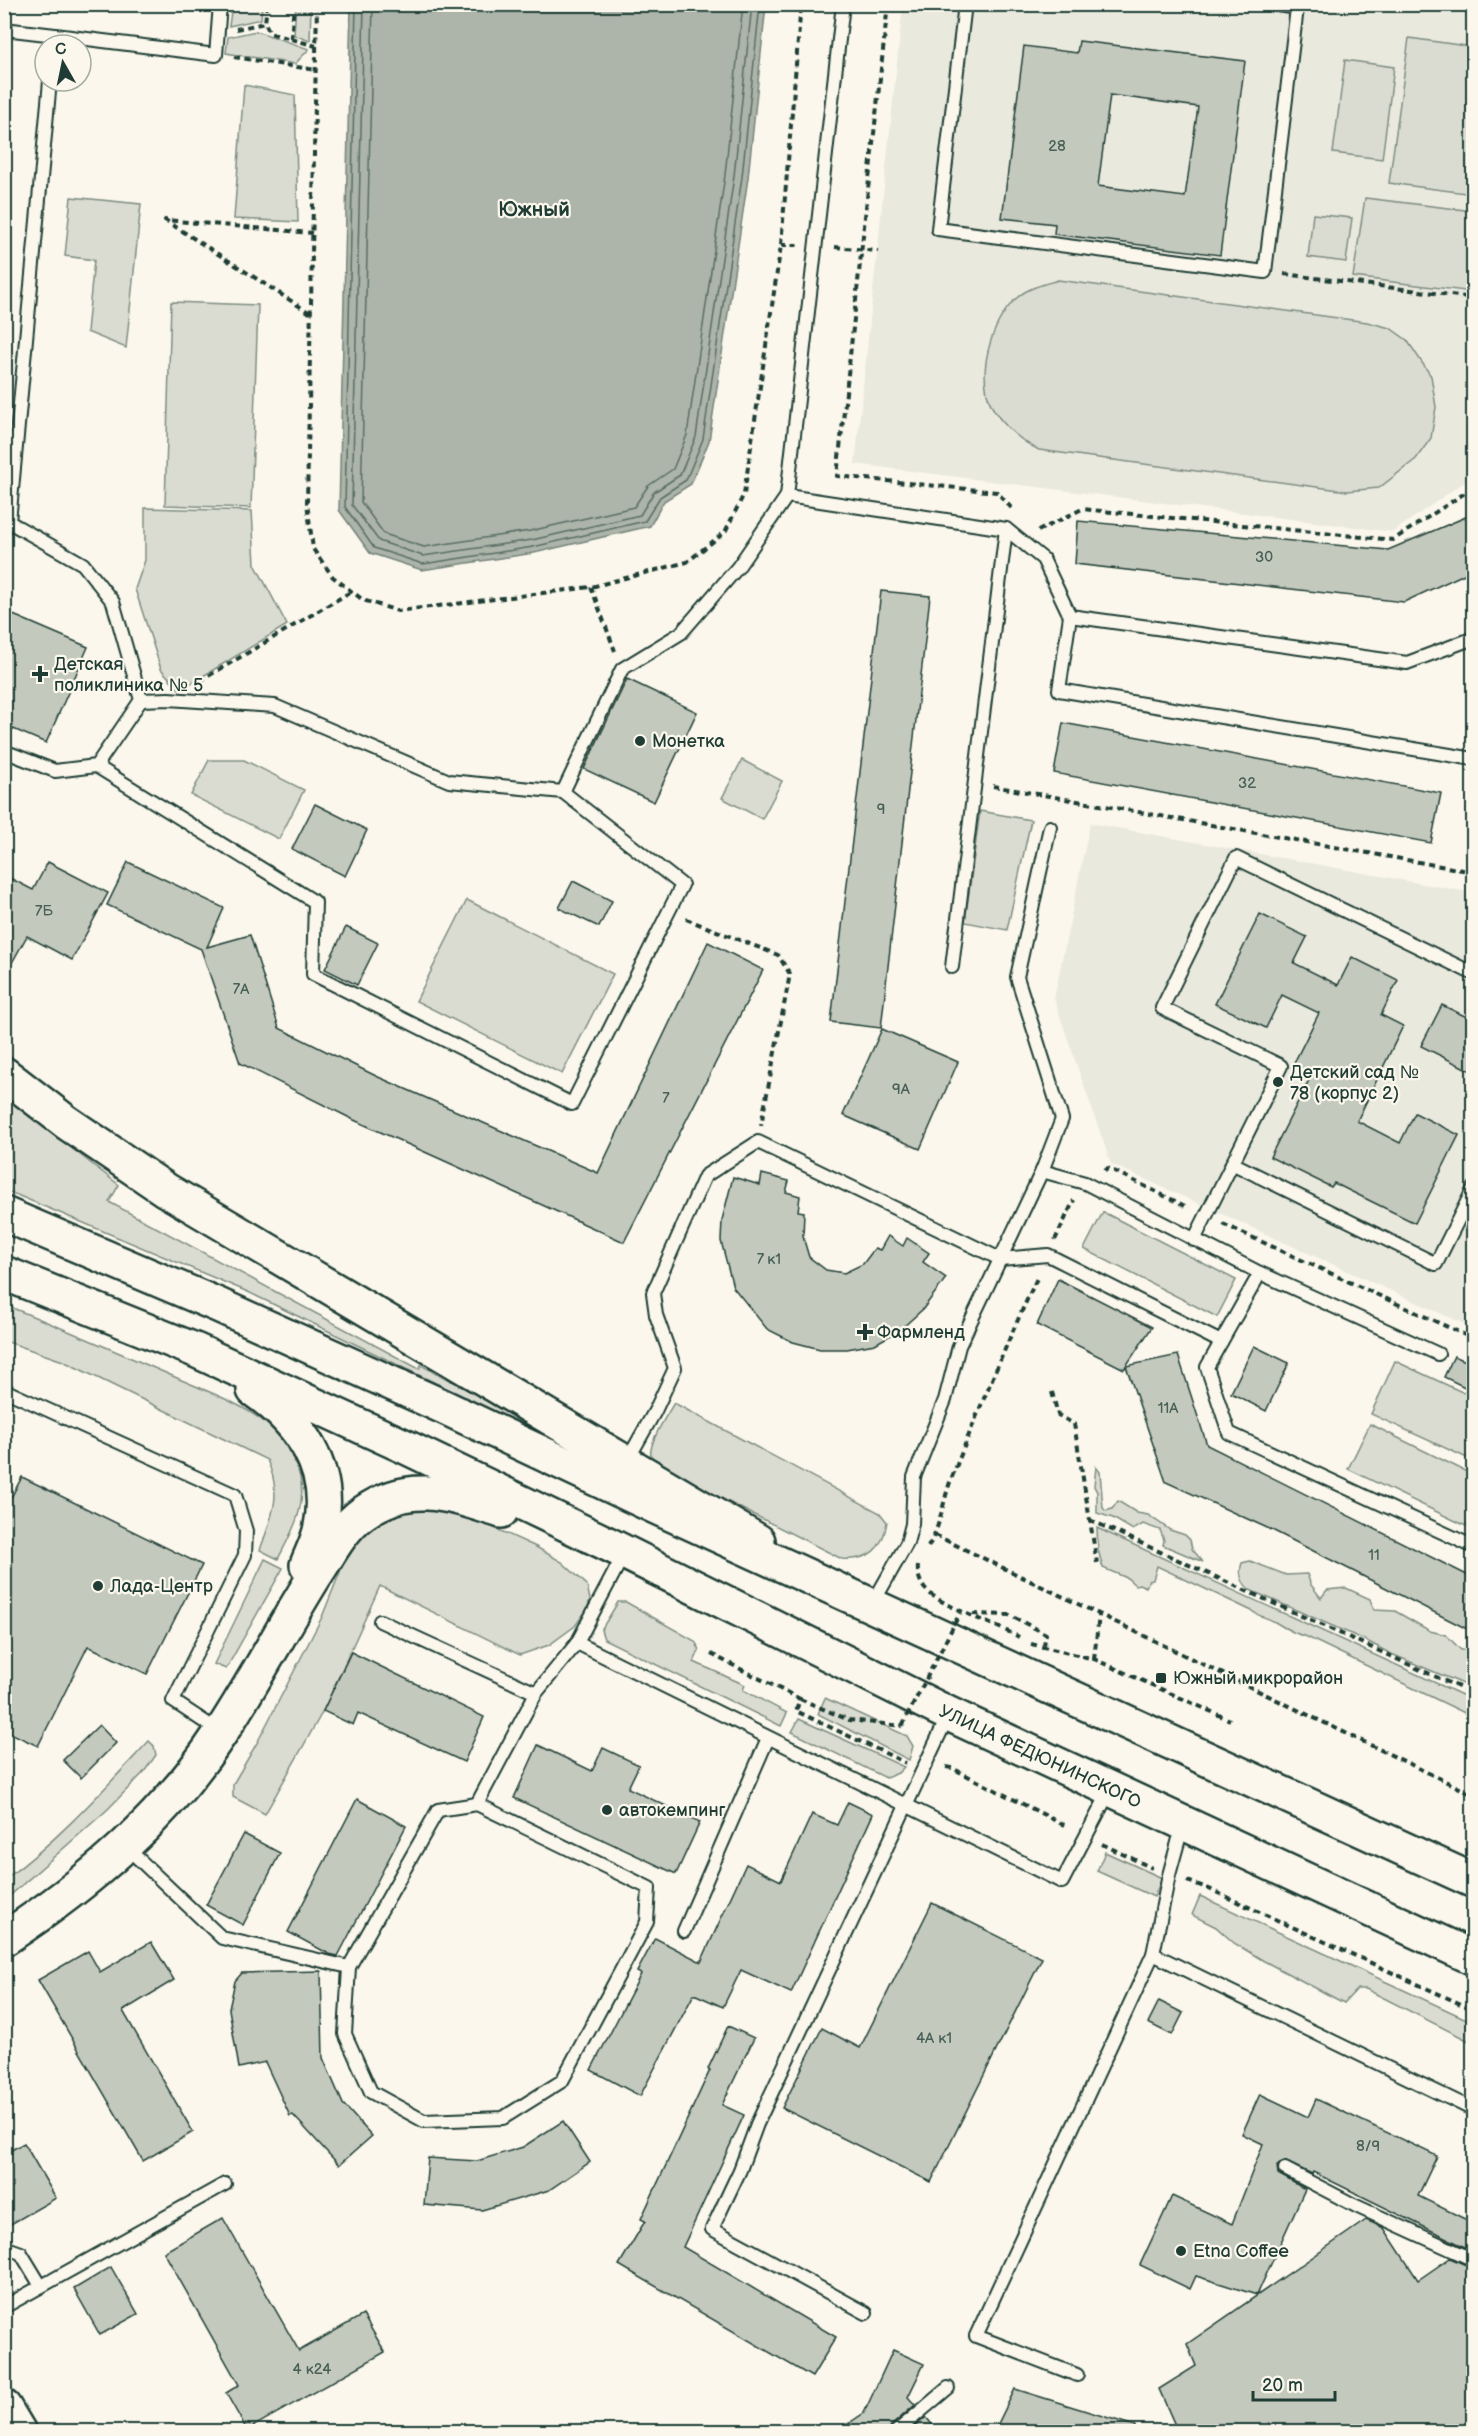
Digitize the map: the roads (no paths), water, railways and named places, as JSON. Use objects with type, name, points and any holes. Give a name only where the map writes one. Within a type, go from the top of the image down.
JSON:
[{"type":"main road","points":[[4,1074],[66,1122],[166,1190],[627,1462],[832,1586]]},
{"type":"main road","points":[[4,1214],[218,1305],[434,1402],[656,1507],[1473,1881]]},
{"type":"main road","points":[[4,1273],[195,1350],[396,1442],[618,1549]]},
{"type":"main road","points":[[195,1350],[273,1403],[303,1437],[322,1479],[321,1526],[288,1619]]},
{"type":"main road","points":[[4,1940],[58,1903],[125,1846],[178,1792],[221,1733],[288,1619],[340,1537],[362,1514],[400,1495],[419,1492],[443,1494],[618,1549]]},
{"type":"main road","name":"УЛИЦА ФЕДЮНИНСКОГО","points":[[618,1549],[949,1714],[1473,1958]]},
{"type":"main road","points":[[4,2407],[19,2432]]},
{"type":"lane","points":[[93,44],[216,55],[220,4]]},
{"type":"lane","points":[[563,792],[622,669],[681,633],[738,567],[787,496],[843,4]]},
{"type":"lane","points":[[965,4],[938,230],[1265,272],[1298,8],[1272,4]]},
{"type":"lane","points":[[4,29],[33,35]]},
{"type":"lane","points":[[49,93],[9,522],[82,564],[113,602],[141,700]]},
{"type":"lane","points":[[787,496],[1006,529],[1043,559],[1070,616],[1059,690],[1473,759]]},
{"type":"lane","points":[[952,967],[1006,529]]},
{"type":"lane","points":[[1070,616],[1407,663],[1473,638]]},
{"type":"lane","points":[[4,751],[55,771],[96,766],[315,902],[313,974],[572,1104],[682,885],[563,792],[449,781],[275,706],[168,699],[141,700]]},
{"type":"lane","points":[[96,766],[141,700]]},
{"type":"lane","points":[[872,1604],[907,1543],[912,1524],[914,1477],[945,1400],[959,1346],[1042,1172],[1062,1119],[1017,977],[1050,827]]},
{"type":"lane","points":[[1194,1240],[1281,1066],[1162,1008],[1236,858],[1473,975]]},
{"type":"lane","points":[[627,1462],[656,1410],[675,1368],[656,1315],[653,1293],[705,1176],[758,1142],[999,1259],[1048,1255],[1221,1342]]},
{"type":"lane","points":[[1232,1163],[1436,1264],[1473,1188]]},
{"type":"lane","points":[[1042,1172],[1085,1184],[1260,1273],[1438,1354]]},
{"type":"lane","points":[[1260,1273],[1207,1367],[1229,1433],[1473,1547]]},
{"type":"lane","points":[[4,1390],[236,1495],[246,1531],[245,1556],[173,1701],[221,1733]]},
{"type":"lane","points":[[477,1804],[536,1693],[578,1643],[618,1549]]},
{"type":"lane","points":[[380,1621],[536,1693]]},
{"type":"lane","points":[[578,1643],[1062,1882],[1110,1790]]},
{"type":"lane","points":[[866,2313],[712,2229],[740,2170],[757,2124],[949,1714]]},
{"type":"lane","points":[[684,1931],[768,1738]]},
{"type":"lane","points":[[477,1804],[649,1888],[647,1922],[562,2081],[503,2118],[424,2121],[371,2092],[345,2034],[349,1967],[438,1810],[477,1804]]},
{"type":"lane","points":[[1077,2375],[976,2336],[1154,1954],[1169,1875],[1183,1823]]},
{"type":"lane","points":[[125,1846],[222,1938],[349,1967]]},
{"type":"lane","points":[[1154,1954],[1473,2110]]},
{"type":"lane","points":[[1285,2169],[1356,2206],[1473,2260]]},
{"type":"lane","points":[[4,2307],[225,2184]]},
{"type":"lane","points":[[4,2247],[21,2253],[41,2286]]},
{"type":"lane","points":[[896,2432],[948,2388]]},
{"type":"water","points":[[351,5],[766,5],[748,178],[709,441],[691,484],[664,501],[650,526],[534,553],[422,570],[370,553],[339,510]]},
{"type":"place","name":"Детская поликлиника № 5","points":[[40,674]]},
{"type":"place","name":"Монетка","points":[[640,741]]},
{"type":"place","name":"Детский сад № 78 (корпус 2)","points":[[1278,1082]]},
{"type":"place","name":"Фармленд","points":[[865,1332]]},
{"type":"place","name":"Лада-Центр","points":[[98,1586]]},
{"type":"place","name":"Южный микрорайон","points":[[1161,1678]]},
{"type":"place","name":"автокемпинг","points":[[607,1810]]},
{"type":"place","name":"Etna Coffee","points":[[1181,2251]]},
{"type":"district","name":"Южный","points":[[534,209]]}]
